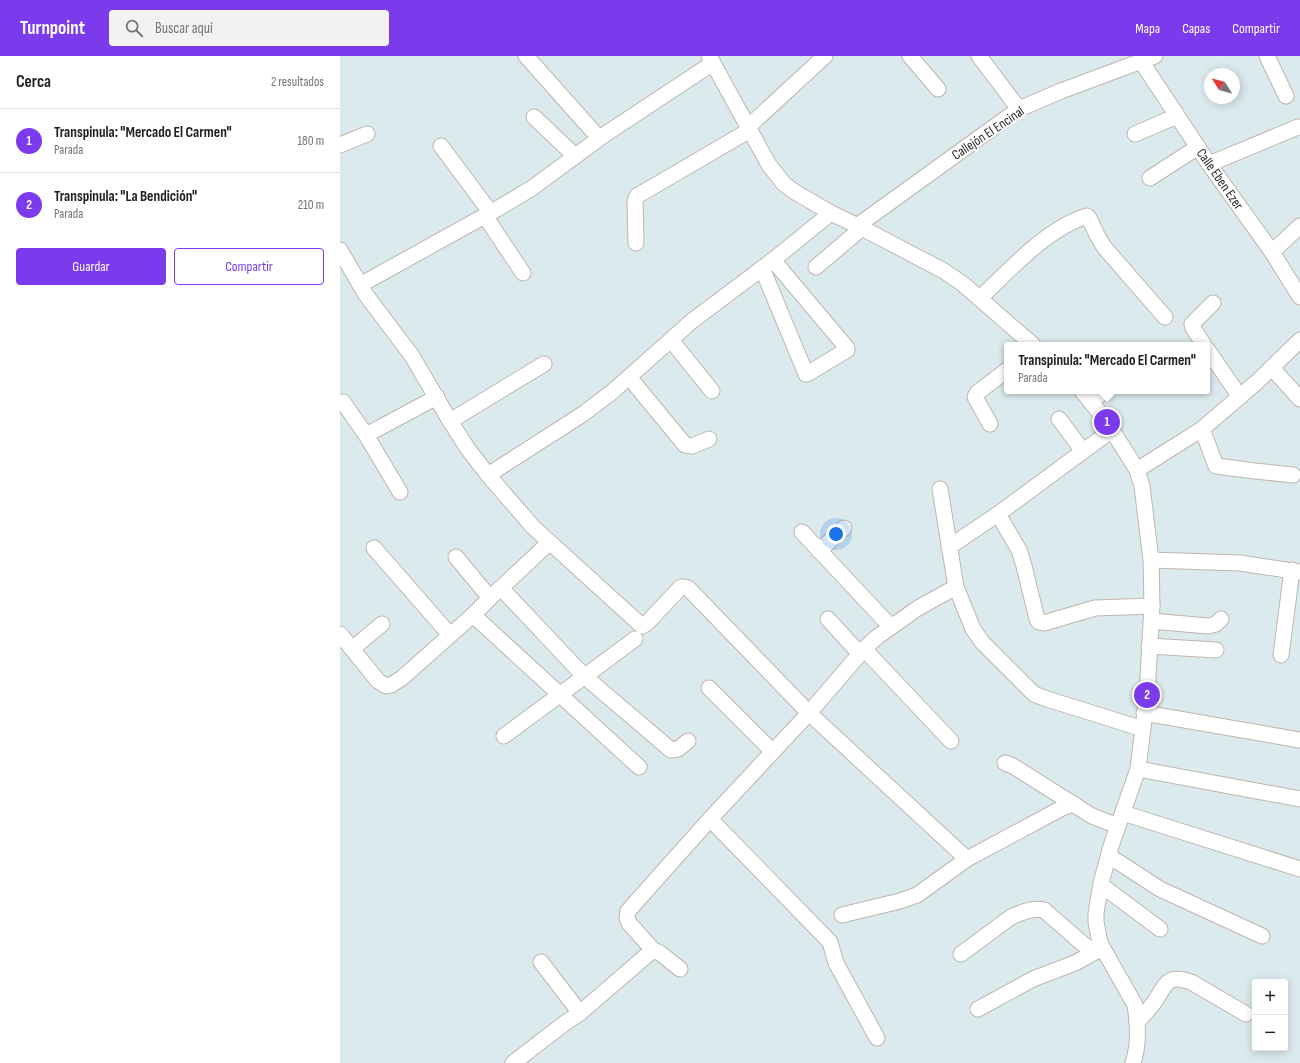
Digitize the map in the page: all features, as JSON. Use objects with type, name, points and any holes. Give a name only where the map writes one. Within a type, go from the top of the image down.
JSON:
[{"type":"street","points":[[526,56],[599,138]]},
{"type":"street","points":[[636,243],[635,201],[637,196],[749,128],[825,56]]},
{"type":"street","points":[[910,56],[938,89]]},
{"type":"street","points":[[979,56],[1019,109]]},
{"type":"street","name":"Callejón El Encinal","points":[[816,267],[860,227],[1019,109],[1061,91],[1155,56]]},
{"type":"street","points":[[1267,56],[1286,96]]},
{"type":"street","points":[[360,285],[532,188],[599,138],[711,59],[769,165],[784,184],[831,213],[944,271],[980,298],[1030,342]]},
{"type":"street","name":"Calle Eben Ezer","points":[[1141,61],[1209,164],[1272,252],[1300,297]]},
{"type":"street","points":[[1135,134],[1177,116]]},
{"type":"street","points":[[534,117],[575,156]]},
{"type":"street","points":[[1209,164],[1298,127]]},
{"type":"street","points":[[340,145],[367,134]]},
{"type":"street","points":[[441,146],[488,214],[523,273]]},
{"type":"street","points":[[1150,178],[1198,147]]},
{"type":"street","points":[[488,475],[582,414],[612,392],[692,321],[831,213]]},
{"type":"street","points":[[980,298],[1031,251],[1061,227],[1087,216],[1090,218],[1100,242],[1165,316]]},
{"type":"street","points":[[1272,252],[1300,226]]},
{"type":"street","points":[[340,250],[374,308],[409,351],[468,449],[525,519],[549,543],[642,626],[647,623],[681,588],[688,588],[809,713],[967,859]]},
{"type":"street","points":[[767,264],[847,348],[847,350],[806,374],[767,264]]},
{"type":"street","points":[[1202,342],[1192,324],[1213,303]]},
{"type":"street","points":[[671,340],[712,391]]},
{"type":"street","points":[[1137,470],[1202,429],[1272,368],[1300,340]]},
{"type":"street","points":[[1210,353],[1240,397]]},
{"type":"street","points":[[450,421],[544,364]]},
{"type":"street","points":[[1272,368],[1300,399]]},
{"type":"street","points":[[990,424],[975,397],[977,393],[1004,372]]},
{"type":"street","points":[[629,377],[685,445],[692,446],[709,439]]},
{"type":"street","points":[[366,435],[437,397]]},
{"type":"street","points":[[1086,397],[1107,422],[1137,470],[1142,486],[1151,560],[1152,606],[1143,729],[1138,769],[1120,820],[1101,885],[1097,904],[1096,922],[1099,950],[1135,1005],[1137,1022],[1136,1046],[1133,1063]]},
{"type":"street","points":[[343,402],[366,435],[400,492]]},
{"type":"street","points":[[1059,419],[1083,451]]},
{"type":"street","points":[[1202,429],[1216,466],[1293,474]]},
{"type":"street","points":[[949,547],[998,514],[1112,430]]},
{"type":"street","points":[[940,488],[956,588],[973,629],[982,642],[1034,694],[1143,729]]},
{"type":"street","points":[[998,514],[1019,550],[1039,622],[1044,623],[1095,608],[1152,606]]},
{"type":"street","points":[[819,551],[844,528]]},
{"type":"street","points":[[802,532],[891,627]]},
{"type":"street","points":[[340,634],[378,680],[384,685],[388,686],[402,678],[474,615],[549,543]]},
{"type":"street","points":[[374,548],[450,635]]},
{"type":"street","points":[[456,557],[584,676],[672,750],[678,749],[688,741]]},
{"type":"street","points":[[1151,560],[1240,563],[1296,571],[1281,655]]},
{"type":"street","points":[[680,969],[660,953],[653,950],[629,923],[627,918],[628,911],[710,819],[809,713],[862,652],[891,627],[918,608],[956,588]]},
{"type":"street","points":[[474,615],[639,767]]},
{"type":"street","points":[[828,619],[951,741]]},
{"type":"street","points":[[1151,621],[1208,626],[1216,624],[1221,619]]},
{"type":"street","points":[[352,649],[382,624]]},
{"type":"street","points":[[504,736],[635,639]]},
{"type":"street","points":[[1149,646],[1216,650]]},
{"type":"street","points":[[709,688],[773,752]]},
{"type":"street","points":[[1144,713],[1300,740]]},
{"type":"street","points":[[1005,763],[1013,766],[1092,816],[1120,820],[1300,869]]},
{"type":"street","points":[[1138,769],[1300,799]]},
{"type":"street","points":[[842,915],[900,901],[917,895],[967,859],[1062,808],[1074,804]]},
{"type":"street","points":[[710,819],[830,942],[836,963],[877,1038]]},
{"type":"street","points":[[1109,856],[1160,889],[1262,936]]},
{"type":"street","points":[[1101,885],[1160,929]]},
{"type":"street","points":[[961,954],[1011,917],[1023,912],[1041,909],[1083,944],[1099,950]]},
{"type":"street","points":[[513,1063],[580,1013],[653,950]]},
{"type":"street","points":[[978,1009],[1033,979],[1075,963],[1099,950]]},
{"type":"street","points":[[541,962],[580,1013]]},
{"type":"street","points":[[1137,1022],[1150,1008],[1166,983],[1175,979],[1191,982],[1246,1014]]},
{"type":"place","name":"Transpinula: \"Mercado El Carmen\"","points":[[1107,422]]},
{"type":"place","name":"Transpinula: \"La Bendición\"","points":[[1147,695]]}]
